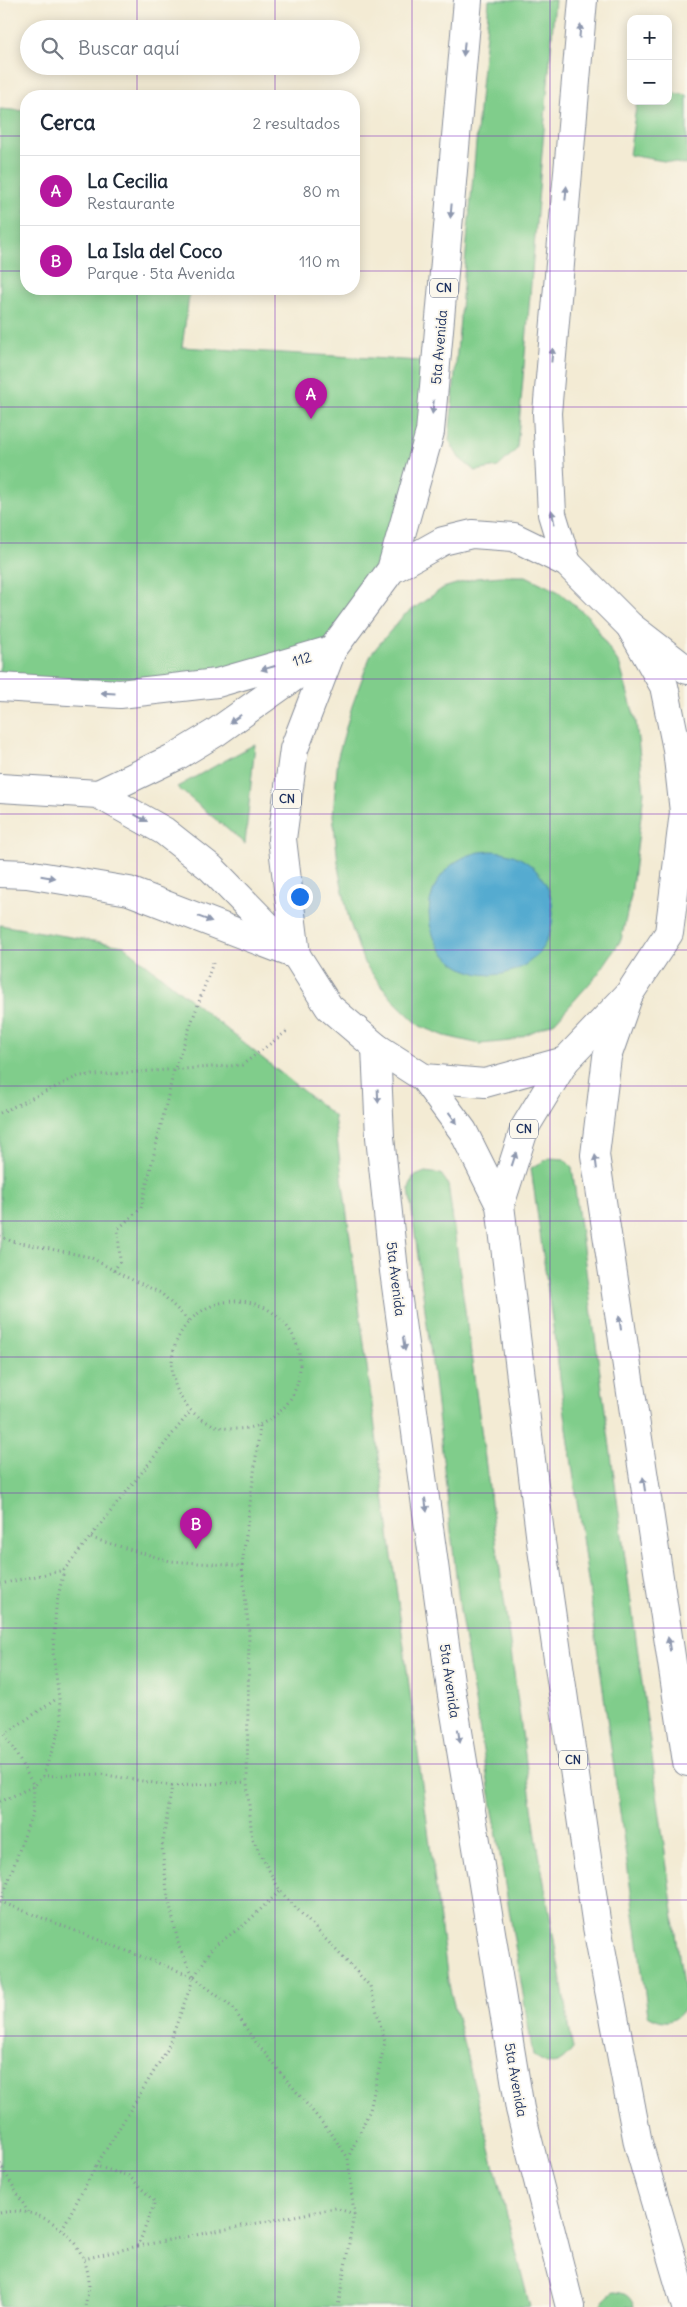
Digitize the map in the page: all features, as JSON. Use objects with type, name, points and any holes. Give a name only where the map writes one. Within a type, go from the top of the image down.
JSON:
[{"type":"main road","name":"5ta Avenida","points":[[468,0],[430,432],[391,570],[332,650],[294,749],[282,839],[296,955],[328,1007],[376,1047],[424,1078],[463,1131],[500,1205],[541,1542],[597,1927],[638,2143],[686,2307]]},
{"type":"main road","name":"5ta Avenida","points":[[567,563],[552,514],[548,413],[583,0]]},
{"type":"main road","name":"5ta Avenida","points":[[391,570],[443,541],[472,534],[514,537],[567,563],[630,626],[664,686],[677,749],[684,812],[678,928],[629,994],[565,1061],[525,1127],[500,1205]]},
{"type":"main road","points":[[630,626],[687,670]]},
{"type":"main road","name":"112","points":[[0,687],[120,694],[217,683],[332,650]]},
{"type":"main road","name":"112","points":[[98,794],[177,756],[215,733],[332,650]]},
{"type":"main road","name":"112","points":[[0,788],[98,794],[164,831],[211,868],[296,955]]},
{"type":"main road","points":[[0,873],[27,874],[129,891],[296,955]]},
{"type":"main road","name":"5ta Avenida","points":[[629,994],[607,1057],[595,1155],[687,1762]]},
{"type":"main road","name":"5ta Avenida","points":[[376,1047],[380,1137],[394,1271],[451,1689],[520,2109],[570,2307]]},
{"type":"main road","name":"5ta Avenida","points":[[424,1078],[485,1083],[565,1061]]},
{"type":"path","points":[[114,1271],[120,1261],[118,1229],[141,1208],[174,1071],[216,955]]},
{"type":"path","points":[[0,1113],[79,1076],[242,1065],[287,1031]]},
{"type":"path","points":[[0,1236],[11,1241],[90,1257],[114,1271],[162,1293],[190,1322]]},
{"type":"path","points":[[233,1300],[263,1306],[287,1325],[300,1352],[299,1382],[284,1409],[260,1426],[223,1430],[190,1412],[174,1387],[171,1357],[182,1329],[190,1322],[205,1309],[233,1300]]},
{"type":"path","points":[[0,1802],[34,1786],[43,1776],[62,1722],[53,1652],[56,1606],[64,1570],[190,1412]]},
{"type":"path","points":[[260,1426],[242,1566],[250,1633],[248,1782],[252,1838],[280,1891],[370,1986],[385,2042],[370,2110],[348,2158]]},
{"type":"path","points":[[91,1538],[170,1562],[242,1566]]},
{"type":"path","points":[[0,1584],[64,1570]]},
{"type":"path","points":[[0,1907],[33,1811],[34,1786],[5,1734],[58,1698]]},
{"type":"path","points":[[43,1776],[100,1774],[172,1786],[248,1782]]},
{"type":"path","points":[[172,1786],[162,1847],[167,1891],[178,1947],[194,1977]]},
{"type":"path","points":[[62,2229],[96,2166],[167,2050],[194,1977],[213,1947],[244,1925],[280,1891]]},
{"type":"path","points":[[1,1902],[194,1977],[233,2008],[254,2040],[334,2136],[348,2158],[354,2214],[338,2307]]},
{"type":"path","points":[[0,2164],[28,2212]]},
{"type":"path","points":[[96,2166],[129,2176],[155,2202],[138,2246]]},
{"type":"path","points":[[84,2259],[138,2246],[336,2208],[354,2214]]},
{"type":"path","points":[[0,2213],[28,2212],[47,2218],[75,2242],[84,2259],[89,2283],[85,2307]]},
{"type":"green space","points":[[489,0],[555,0],[517,449],[498,467],[475,471],[459,458],[449,440]]},
{"type":"green space","points":[[672,93],[687,95],[687,165],[629,155],[636,105],[672,105]]},
{"type":"green space","points":[[0,109],[20,111],[20,295],[189,295],[182,347],[438,362],[391,570],[332,650],[217,683],[0,687]]},
{"type":"green space","points":[[526,576],[559,592],[590,618],[620,666],[636,722],[644,792],[631,896],[621,940],[598,974],[555,1022],[511,1041],[480,1044],[445,1036],[420,1026],[392,999],[364,963],[349,920],[339,872],[333,815],[338,756],[352,706],[371,654],[403,616],[443,588],[476,578]]},
{"type":"green space","points":[[255,744],[245,844],[177,787]]},
{"type":"green space","points":[[0,925],[124,946],[334,1116],[448,1981],[530,2307],[0,2307]]},
{"type":"green space","points":[[550,1158],[564,1159],[572,1167],[686,2007],[678,2016],[669,2021],[660,2020],[648,2015],[531,1168]]},
{"type":"green space","points":[[425,1172],[441,1174],[448,1184],[536,1836],[573,2049],[563,2059],[554,2064],[545,2062],[533,2055],[460,1611],[433,1370],[409,1189],[413,1177]]},
{"type":"green space","points":[[613,2292],[626,2295],[634,2307],[600,2307]]},
{"type":"water","points":[[491,851],[515,856],[535,869],[548,889],[553,913],[548,937],[535,957],[515,970],[491,975],[467,970],[447,957],[434,937],[429,913],[434,889],[447,869],[467,856]]},
{"type":"place","name":"La Cecilia","points":[[311,419]]},
{"type":"place","name":"La Isla del Coco","points":[[196,1549]]}]
